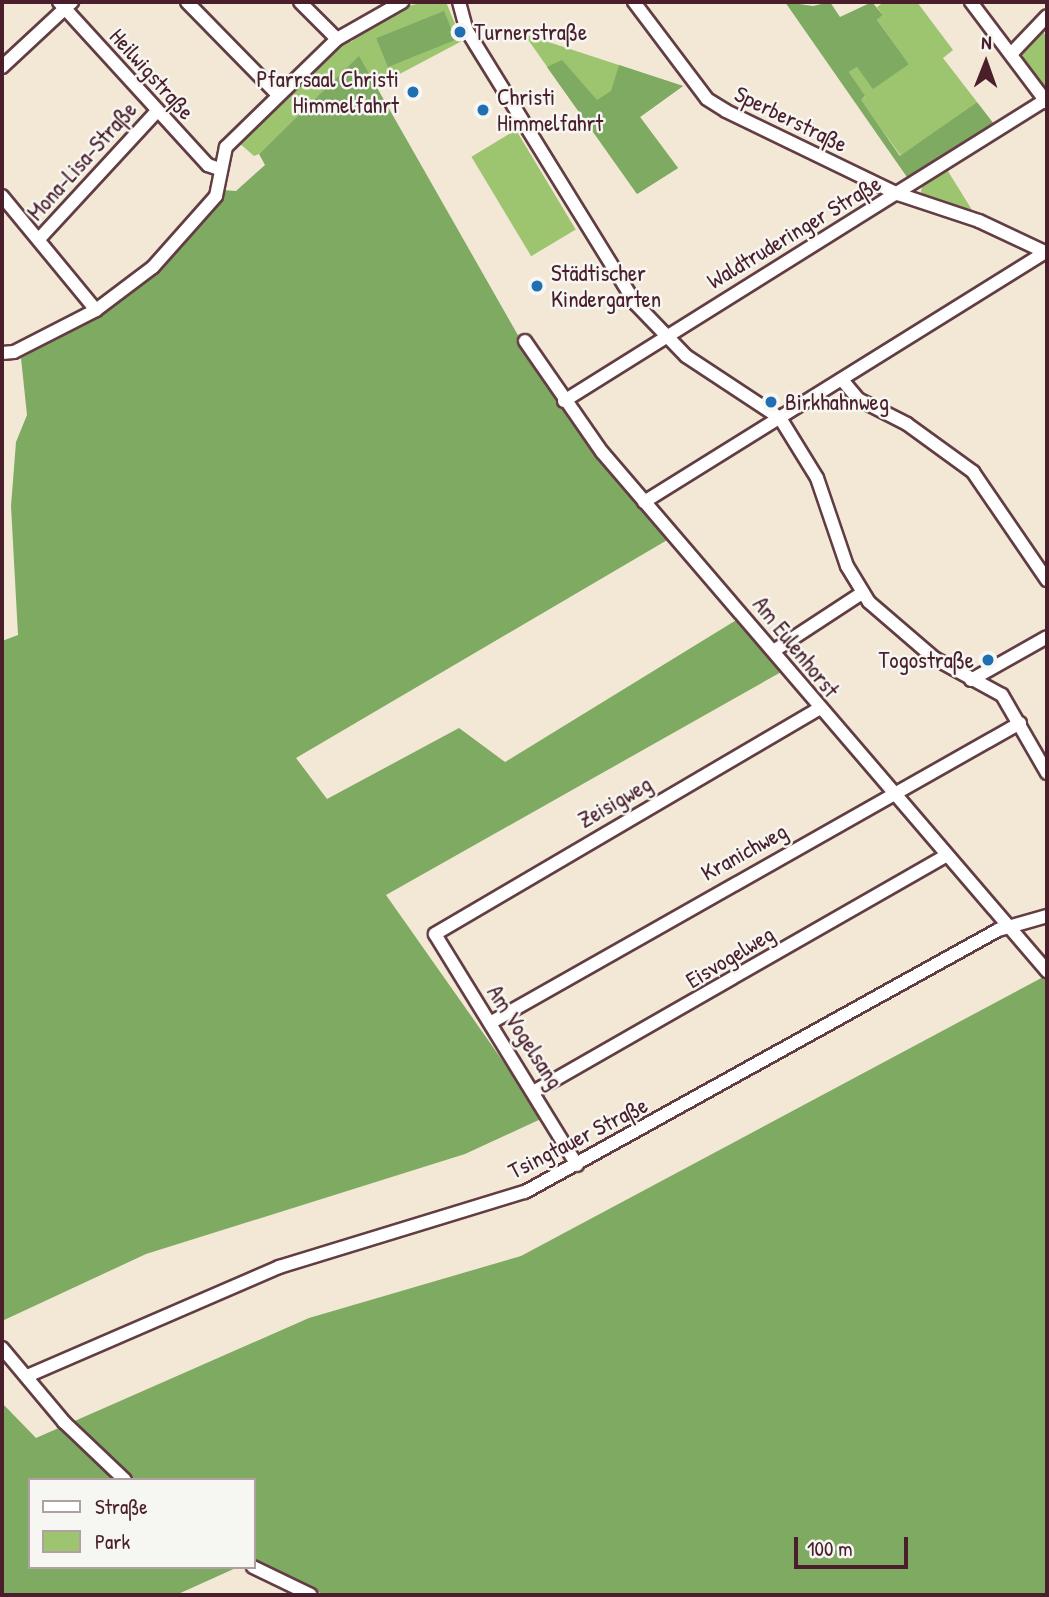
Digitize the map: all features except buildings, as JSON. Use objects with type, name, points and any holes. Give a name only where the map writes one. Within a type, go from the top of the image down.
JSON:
[{"type":"street","points":[[187,2],[278,95]]},
{"type":"street","points":[[300,2],[337,39]]},
{"type":"street","points":[[4,354],[96,310],[153,267],[204,214],[219,190],[219,169],[226,146],[337,39],[401,2]]},
{"type":"street","points":[[458,2],[466,29],[620,281],[664,336],[704,369],[780,418],[817,478],[842,555],[862,593],[910,640],[971,680],[1002,695],[1047,773]]},
{"type":"street","name":"Sperberstraße","points":[[634,2],[706,99],[898,194],[979,220],[1047,252]]},
{"type":"street","points":[[971,2],[1046,101]]},
{"type":"street","points":[[2,66],[65,4]]},
{"type":"street","name":"Heilwigstraße","points":[[65,4],[157,111],[208,165],[219,169]]},
{"type":"street","points":[[1011,54],[1047,16]]},
{"type":"street","name":"Waldtruderinger Straße","points":[[564,401],[664,336],[1046,101]]},
{"type":"street","name":"Mona-Lisa-Straße","points":[[39,239],[157,111]]},
{"type":"street","points":[[2,196],[96,310]]},
{"type":"street","points":[[644,502],[1047,252]]},
{"type":"street","name":"Am Eulenhorst","points":[[525,341],[564,401],[644,502],[775,650],[819,709],[1006,928],[1047,971]]},
{"type":"street","points":[[843,381],[858,399],[915,429],[973,472],[1047,579]]},
{"type":"street","points":[[775,650],[862,593]]},
{"type":"street","points":[[971,680],[1047,637]]},
{"type":"street","name":"Zeisigweg","points":[[435,934],[819,709]]},
{"type":"street","name":"Kranichweg","points":[[490,1023],[720,889],[893,796],[1020,723]]},
{"type":"street","name":"Eisvogelweg","points":[[535,1091],[946,856]]},
{"type":"street","name":"Tsingtauer Straße","points":[[27,1376],[279,1267],[525,1192],[1006,928],[1047,916]]},
{"type":"street","name":"Am Vogelsang","points":[[435,934],[535,1091],[577,1165]]},
{"type":"street","points":[[2,1348],[64,1422],[123,1478]]},
{"type":"street","points":[[256,1568],[311,1595]]},
{"type":"green space","points":[[424,2],[446,2],[462,41],[375,87],[359,57],[259,154],[254,156],[238,142],[347,39],[352,42],[354,34],[401,8]]},
{"type":"green space","points":[[785,2],[813,6],[830,2],[840,17],[872,2],[883,15],[877,20],[909,64],[873,89],[857,67],[849,72],[865,96],[861,100],[900,156],[977,102],[994,124],[909,180]]},
{"type":"green space","points":[[884,2],[917,2],[953,50],[943,58],[977,102],[901,156],[860,100],[865,97],[849,72],[857,67],[909,64],[877,20],[883,15],[877,7]]},
{"type":"green space","points":[[444,11],[456,40],[388,67],[376,38]]},
{"type":"green space","points":[[1041,29],[1047,37],[1047,90],[1018,54]]},
{"type":"green space","points":[[524,34],[683,86],[640,117],[678,168],[637,194]]},
{"type":"green space","points":[[475,43],[579,223],[467,48]]},
{"type":"green space","points":[[359,56],[523,344],[669,539],[296,758],[327,799],[459,728],[505,762],[738,619],[783,671],[386,895],[543,1118],[465,1154],[146,1254],[2,1321],[2,641],[18,635],[11,506],[16,442],[27,415],[21,358],[104,312],[173,252],[206,216],[222,190],[236,191],[265,165],[259,154]]},
{"type":"green space","points":[[562,60],[597,100],[611,91],[619,65],[683,86],[640,117],[678,168],[637,194],[547,67]]},
{"type":"green space","points":[[516,130],[576,229],[531,256],[471,157]]},
{"type":"green space","points":[[946,168],[972,210],[921,193],[922,184]]},
{"type":"green space","points":[[1047,975],[1047,1595],[324,1595],[295,1578],[256,1564],[256,1478],[28,1478],[28,1569],[234,1569],[176,1595],[2,1595],[2,1403],[36,1438],[309,1318],[521,1256]]},
{"type":"place","name":"Turnerstraße","points":[[460,32]]},
{"type":"place","name":"Pfarrsaal Christi Himmelfahrt","points":[[413,92]]},
{"type":"place","name":"Christi Himmelfahrt","points":[[483,110]]},
{"type":"place","name":"Städtischer Kindergarten","points":[[537,286]]},
{"type":"place","name":"Birkhahnweg","points":[[771,402]]},
{"type":"place","name":"Togostraße","points":[[988,660]]}]
